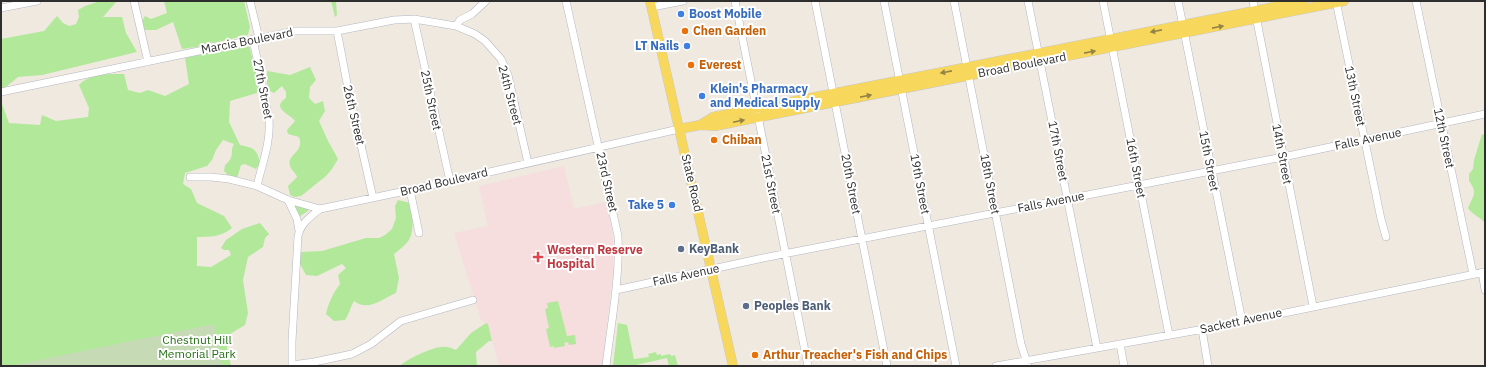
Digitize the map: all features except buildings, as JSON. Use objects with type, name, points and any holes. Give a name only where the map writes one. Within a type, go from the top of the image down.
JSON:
[{"type":"main road","name":"Broad Boulevard","points":[[1255,15],[1304,1]]},
{"type":"main road","name":"Broad Boulevard","points":[[679,129],[700,125],[713,117],[757,113],[1255,15],[1338,2]]},
{"type":"main road","name":"State Road","points":[[651,4],[733,366]]},
{"type":"street","points":[[1,8],[37,1]]},
{"type":"street","points":[[134,1],[148,62]]},
{"type":"street","name":"27th Street","points":[[250,1],[270,128],[268,146],[257,186]]},
{"type":"street","points":[[456,26],[460,20],[472,14],[486,1]]},
{"type":"street","name":"23rd Street","points":[[566,1],[618,236],[619,253],[616,290],[606,366]]},
{"type":"street","points":[[651,4],[682,1]]},
{"type":"street","name":"21st Street","points":[[735,1],[808,366]]},
{"type":"street","name":"20th Street","points":[[815,1],[887,366]]},
{"type":"street","name":"19th Street","points":[[884,1],[956,366]]},
{"type":"street","name":"18th Street","points":[[954,1],[995,213],[1027,363]]},
{"type":"street","name":"17th Street","points":[[1028,1],[1097,348]]},
{"type":"street","name":"16th Street","points":[[1103,1],[1169,335]]},
{"type":"street","name":"15th Street","points":[[1178,1],[1242,322]]},
{"type":"street","name":"14th Street","points":[[1252,1],[1313,306]]},
{"type":"street","name":"12th Street","points":[[1416,1],[1473,274]]},
{"type":"street","name":"13th Street","points":[[1338,2],[1386,237]]},
{"type":"street","name":"Marcia Boulevard","points":[[1,92],[295,31],[337,31],[394,20],[414,19],[456,26]]},
{"type":"street","name":"25th Street","points":[[414,19],[450,181]]},
{"type":"street","name":"24th Street","points":[[456,26],[475,34],[486,41],[501,59],[508,76],[528,163]]},
{"type":"street","name":"26th Street","points":[[337,31],[373,198]]},
{"type":"street","name":"Falls Avenue","points":[[616,290],[785,254],[1283,157],[1485,114]]},
{"type":"street","name":"Broad Boulevard","points":[[190,177],[220,178],[257,186],[288,200],[320,209],[679,129]]},
{"type":"street","points":[[410,190],[419,233]]},
{"type":"street","points":[[288,200],[297,219],[299,231],[292,365],[352,354],[371,344],[401,321],[473,300]]},
{"type":"street","points":[[299,231],[305,220],[320,209]]},
{"type":"street","points":[[1483,272],[1485,290]]},
{"type":"street","name":"Sackett Avenue","points":[[996,366],[1027,363],[1097,348],[1242,322],[1313,306],[1483,272]]},
{"type":"street","points":[[1202,329],[1208,366]]},
{"type":"street","points":[[1120,344],[1124,366]]},
{"type":"shaded area","name":"Western Reserve Hospital","points":[[564,166],[574,209],[606,202],[610,219],[613,239],[613,272],[602,366],[499,366],[488,324],[481,320],[454,233],[488,226],[479,186]]},
{"type":"green space","points":[[100,1],[117,1],[103,17],[122,17],[126,33],[137,52],[42,75],[18,77],[1,91],[1,39],[44,31],[57,16],[63,23],[69,26],[76,24],[79,17],[78,10]]},
{"type":"green space","points":[[164,1],[244,1],[250,27],[248,35],[182,49],[173,22],[156,30],[145,30],[142,21],[145,16],[151,19],[167,13]]},
{"type":"green space","points":[[331,1],[336,1],[337,15],[335,17]]},
{"type":"green space","points":[[249,45],[259,85],[257,93],[230,101],[229,122],[240,145],[254,150],[260,163],[256,169],[245,164],[241,165],[237,178],[231,178],[224,171],[225,165],[231,157],[234,144],[223,140],[207,166],[185,173],[183,184],[191,189],[197,203],[224,216],[232,228],[220,235],[211,237],[197,237],[197,266],[211,267],[231,255],[229,250],[224,250],[221,248],[226,240],[242,229],[260,223],[269,234],[265,238],[263,247],[248,257],[243,280],[248,313],[245,325],[230,334],[227,347],[231,366],[1,366],[1,101],[9,123],[40,125],[42,115],[56,121],[88,117],[89,108],[79,85],[89,78],[100,75],[124,74],[128,90],[140,93],[148,90],[165,96],[189,84],[185,58],[217,50]]},
{"type":"green space","points":[[310,67],[316,80],[310,87],[309,98],[315,104],[323,101],[325,111],[319,121],[338,159],[326,176],[301,196],[295,197],[290,195],[288,186],[297,177],[289,162],[300,147],[299,137],[288,134],[287,130],[295,121],[280,108],[280,105],[286,98],[286,92],[282,86],[274,93],[268,90],[267,71],[290,75]]},
{"type":"green space","points":[[1482,134],[1485,135],[1485,223],[1468,208],[1474,194],[1472,185],[1469,181],[1469,174],[1473,169],[1474,160]]},
{"type":"green space","points":[[398,200],[410,203],[413,225],[409,240],[394,254],[399,278],[396,293],[370,305],[359,304],[354,301],[345,320],[334,321],[326,314],[331,299],[340,284],[338,275],[346,268],[342,264],[317,276],[306,275],[299,262],[301,252],[322,251],[366,238],[379,238],[385,235],[392,229],[396,218],[395,206]]},
{"type":"green space","points":[[295,206],[308,208],[308,211],[300,216]]},
{"type":"green space","points":[[558,301],[567,336],[575,335],[576,344],[569,345],[568,342],[564,343],[565,346],[554,348],[554,346],[550,347],[546,329],[549,328],[545,309],[548,308],[547,303]]},
{"type":"green space","points":[[486,323],[488,324],[492,341],[489,341],[476,352],[477,366],[400,366],[413,357],[426,351],[443,347],[456,350],[471,333]]},
{"type":"green space","points":[[618,323],[627,325],[634,359],[649,357],[648,354],[656,352],[657,355],[661,354],[661,356],[669,354],[672,356],[675,355],[678,366],[669,366],[667,358],[631,366],[613,366]]},
{"type":"green space","name":"Chestnut Hill Memorial Park","points":[[214,324],[222,366],[10,366]]},
{"type":"place","name":"Boost Mobile","points":[[681,14]]},
{"type":"place","name":"Chen Garden","points":[[685,31]]},
{"type":"place","name":"LT Nails","points":[[687,46]]},
{"type":"place","name":"Everest","points":[[691,65]]},
{"type":"place","name":"Klein's Pharmacy and Medical Supply","points":[[702,96]]},
{"type":"place","name":"Chiban","points":[[714,140]]},
{"type":"place","name":"Take 5","points":[[672,205]]},
{"type":"place","name":"KeyBank","points":[[681,249]]},
{"type":"place","name":"Western Reserve Hospital","points":[[538,257]]},
{"type":"place","name":"Peoples Bank","points":[[746,306]]},
{"type":"place","name":"Arthur Treacher's Fish and Chips","points":[[755,355]]}]
